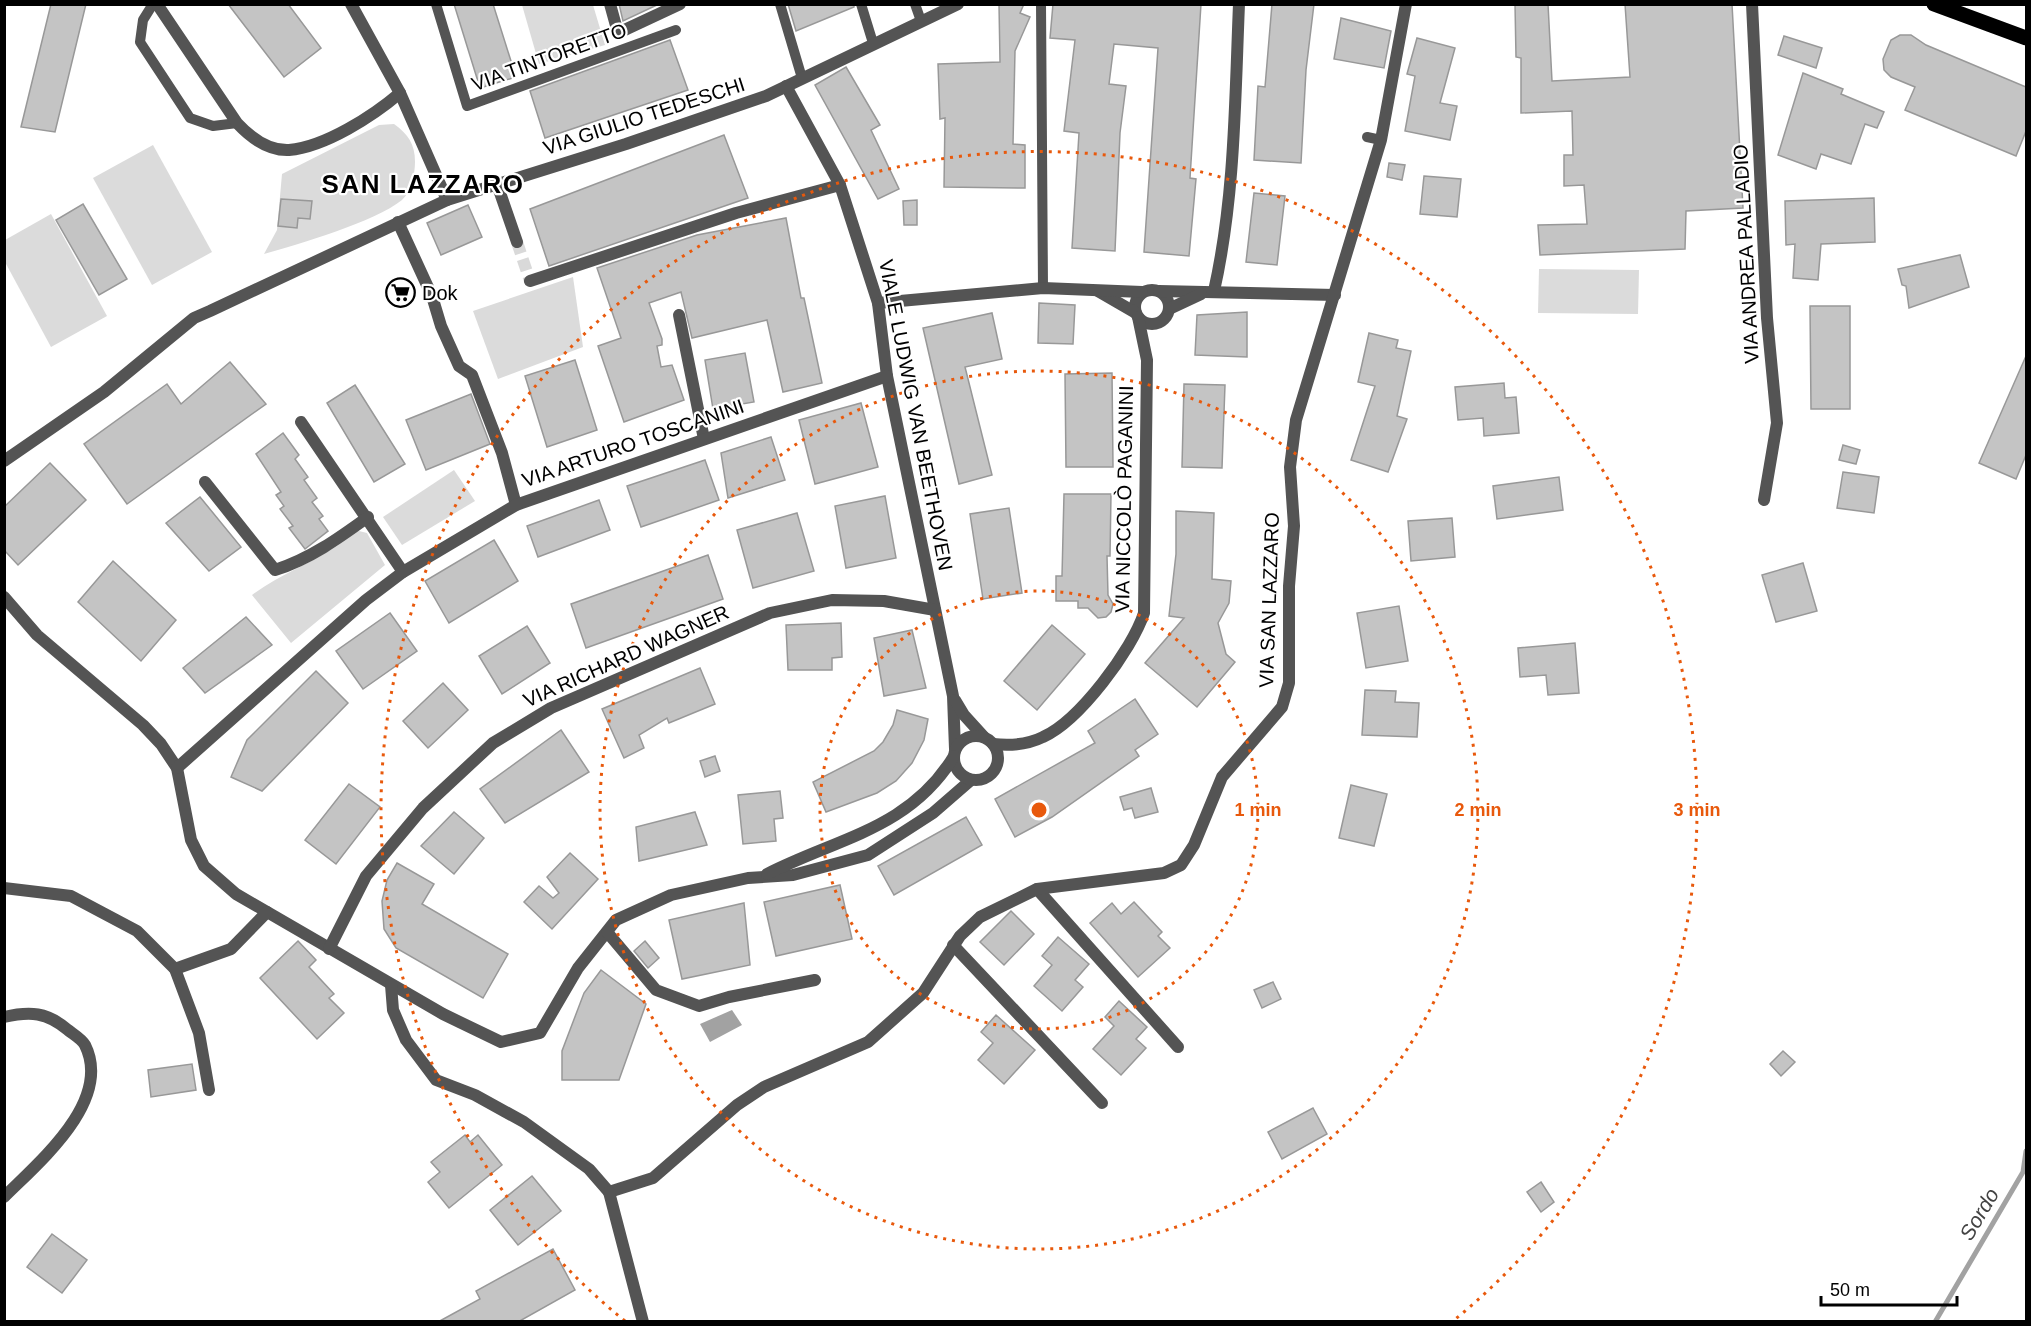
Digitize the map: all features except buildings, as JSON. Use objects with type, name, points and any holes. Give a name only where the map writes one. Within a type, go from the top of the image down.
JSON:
[{"type":"main road","points":[[1934,4],[2026,38]]},
{"type":"street","points":[[155,4],[237,123],[246,133],[265,146],[288,150],[324,140],[376,113],[400,93]]},
{"type":"street","points":[[351,4],[400,93],[447,200]]},
{"type":"street","points":[[610,4],[618,33],[680,4]]},
{"type":"street","name":"VIA GIULIO TEDESCHI","points":[[4,461],[104,392],[194,318],[447,200],[717,114],[786,86],[958,4]]},
{"type":"street","points":[[1214,291],[1223,253],[1239,4]]},
{"type":"street","name":"VIA SAN LAZZARO","points":[[609,1192],[652,1178],[737,1105],[764,1087],[868,1042],[923,993],[953,945],[980,917],[1037,889],[1164,873],[1180,865],[1194,845],[1222,777],[1282,707],[1290,675],[1289,586],[1294,526],[1290,467],[1296,420],[1381,140],[1406,4]]},
{"type":"street","name":"VIA ANDREA PALLADIO","points":[[1752,4],[1767,318],[1777,423],[1764,500]]},
{"type":"street","name":"VIALE LUDWIG VAN BEETHOVEN","points":[[786,86],[840,185],[878,303],[887,376],[953,696],[955,752]]},
{"type":"street","points":[[497,184],[517,242]]},
{"type":"street","points":[[530,281],[736,213],[840,185]]},
{"type":"street","points":[[398,222],[432,296],[441,326],[459,366],[472,375],[502,453],[516,504]]},
{"type":"street","points":[[878,303],[1043,288],[1335,295]]},
{"type":"street","points":[[1095,289],[1153,324],[1164,319],[1169,309],[1189,298],[1214,291]]},
{"type":"street","points":[[1159,291],[1167,298],[1169,309]]},
{"type":"street","points":[[1137,315],[1135,301],[1142,292]]},
{"type":"street","points":[[679,315],[704,439]]},
{"type":"street","name":"VIA NICCOLÒ PAGANINI","points":[[989,741],[1010,746],[1026,744],[1045,737],[1069,719],[1128,647],[1141,623],[1145,595],[1147,360],[1137,315]]},
{"type":"street","name":"VIA ARTURO TOSCANINI","points":[[177,768],[366,600],[403,572],[516,504],[887,376]]},
{"type":"street","points":[[301,422],[368,517],[403,572]]},
{"type":"street","points":[[205,482],[276,570],[295,564],[335,541],[368,517]]},
{"type":"street","points":[[4,597],[37,635],[143,725],[177,768],[191,840],[204,866],[236,894],[391,985],[501,1042],[540,1033],[578,968],[616,920],[671,895],[763,876],[793,875],[868,855],[933,813],[971,780],[986,777],[996,766],[998,759],[989,741],[971,736],[964,739],[934,783],[907,809],[876,828],[793,860],[763,876]]},
{"type":"street","name":"VIA RICHARD WAGNER","points":[[329,949],[366,876],[423,808],[493,743],[551,708],[770,613],[832,600],[884,601],[935,609]]},
{"type":"street","name":"VIALE LUDWIG VAN BEETHOVEN","points":[[953,696],[964,715],[989,741]]},
{"type":"street","points":[[955,752],[956,768],[971,780]]},
{"type":"street","points":[[4,888],[70,896],[137,931],[175,969],[199,1033],[209,1090]]},
{"type":"street","points":[[1037,889],[1178,1047]]},
{"type":"street","points":[[175,969],[231,949],[267,912]]},
{"type":"street","points":[[607,932],[656,990],[699,1006],[729,997],[815,980]]},
{"type":"street","points":[[953,945],[1102,1103]]},
{"type":"street","points":[[391,985],[393,1010],[406,1040],[436,1080],[475,1095],[524,1122],[590,1169],[609,1192],[643,1322]]},
{"type":"street","points":[[4,1017],[30,1011],[59,1023],[85,1044],[92,1077],[76,1121],[4,1197]]},
{"type":"lane","points":[[155,4],[143,20],[140,42],[190,118],[213,126],[237,123]]},
{"type":"lane","name":"VIA TINTORETTO","points":[[436,4],[467,106],[676,30]]},
{"type":"lane","points":[[780,4],[802,78]]},
{"type":"lane","points":[[861,4],[873,43]]},
{"type":"lane","points":[[915,4],[921,21]]},
{"type":"lane","points":[[1041,4],[1043,288]]},
{"type":"lane","points":[[1367,137],[1381,140]]},
{"type":"shaded area","points":[[522,5],[593,5],[605,45],[539,64]]},
{"type":"shaded area","points":[[394,124],[410,140],[415,156],[412,182],[402,200],[356,224],[264,254],[277,230],[282,174],[379,125]]},
{"type":"shaded area","points":[[153,145],[212,252],[152,285],[93,178]]},
{"type":"shaded area","points":[[51,214],[107,316],[51,347],[5,262],[5,240]]},
{"type":"shaded area","points":[[1539,269],[1639,270],[1638,314],[1538,313]]},
{"type":"shaded area","points":[[573,277],[583,347],[498,379],[473,311]]},
{"type":"shaded area","points":[[454,470],[475,501],[402,545],[383,517]]},
{"type":"shaded area","points":[[359,531],[367,533],[385,565],[291,643],[252,595]]},
{"type":"shaded area","points":[[732,1010],[742,1025],[710,1042],[700,1024]]},
{"type":"waterway","name":"Sordo","points":[[1935,1322],[2023,1172],[2026,1151]]},
{"type":"tunnel","points":[[517,242],[530,281]]},
{"type":"place","name":"Dok","points":[[401,293]]},
{"type":"district","name":"SAN LAZZARO","points":[[423,184]]}]
